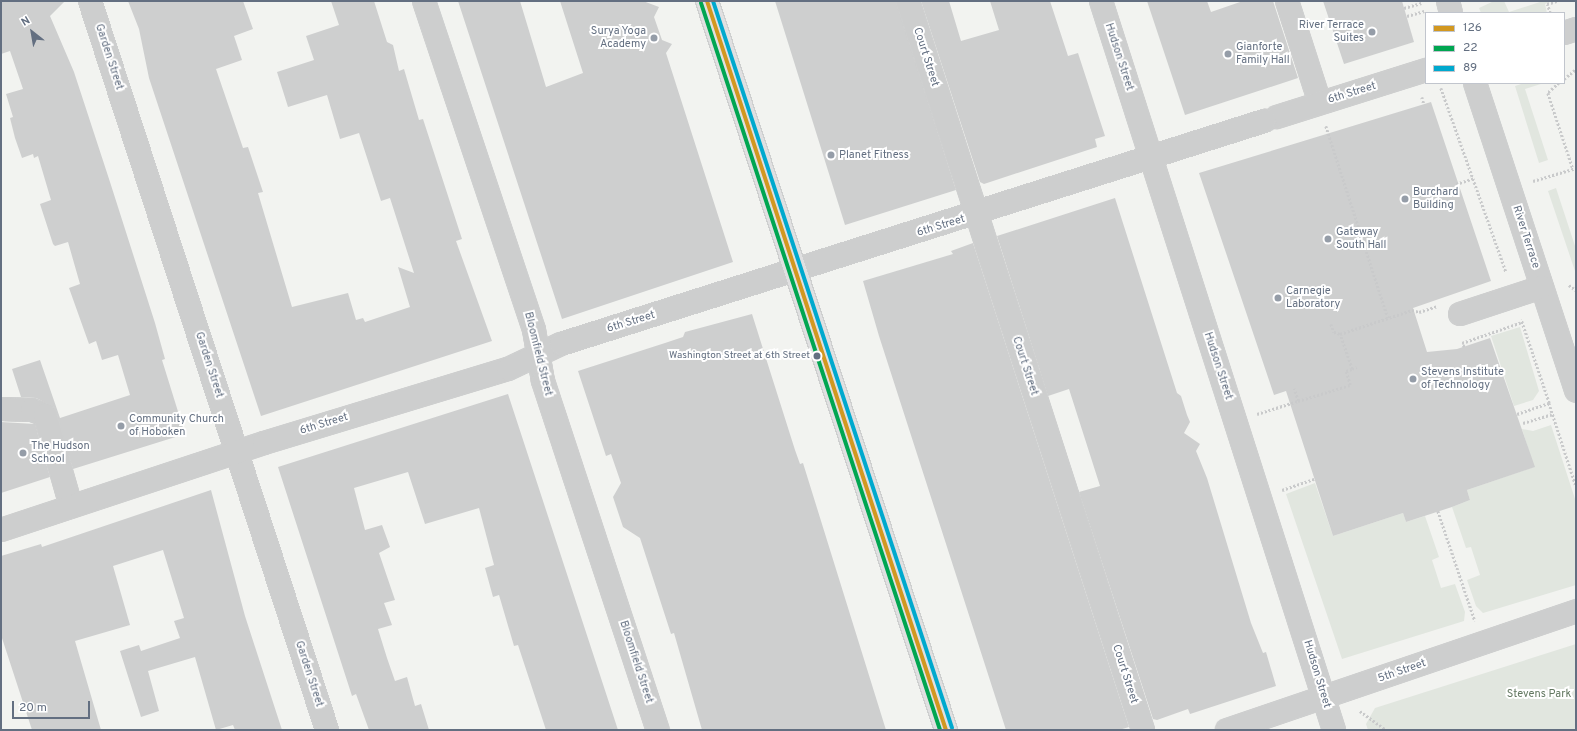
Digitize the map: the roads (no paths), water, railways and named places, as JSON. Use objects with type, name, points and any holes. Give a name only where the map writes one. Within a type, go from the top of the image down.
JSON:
[{"type":"main road","points":[[707,1],[794,272],[946,730]]},
{"type":"street","name":"Garden Street","points":[[90,1],[327,730]]},
{"type":"street","name":"Bloomfield Street","points":[[424,1],[534,330],[543,381],[658,730]]},
{"type":"street","name":"Court Street","points":[[908,1],[1143,730]]},
{"type":"street","name":"Hudson Street","points":[[1101,1],[1334,730]]},
{"type":"street","points":[[1287,1],[1320,103]]},
{"type":"street","points":[[1448,1],[1451,12]]},
{"type":"street","points":[[1565,33],[1576,29]]},
{"type":"street","name":"6th Street","points":[[1,530],[236,452],[508,369],[561,344],[976,215],[1150,156],[1425,70]]},
{"type":"street","name":"River Terrace","points":[[1475,84],[1576,391]]},
{"type":"street","points":[[1450,309],[1542,287]]},
{"type":"street","points":[[1,409],[32,410],[45,415],[72,506]]},
{"type":"street","name":"5th Street","points":[[1227,730],[1325,698],[1576,611]]},
{"type":"place","name":"River Terrace Suites","points":[[1372,32]]},
{"type":"place","name":"Surya Yoga Academy","points":[[654,38]]},
{"type":"place","name":"Gianforte Family Hall","points":[[1228,54]]},
{"type":"place","name":"Planet Fitness","points":[[831,155]]},
{"type":"place","name":"Burchard Building","points":[[1405,199]]},
{"type":"place","name":"Gateway South Hall","points":[[1328,239]]},
{"type":"place","name":"Carnegie Laboratory","points":[[1278,298]]},
{"type":"place","name":"Washington Street at 6th Street","points":[[817,356]]},
{"type":"place","name":"Stevens Institute of Technology","points":[[1413,379]]},
{"type":"place","name":"Community Church of Hoboken","points":[[121,426]]},
{"type":"place","name":"The Hudson School","points":[[23,453]]},
{"type":"park label","name":"Stevens Park","points":[[1539,694]]}]
